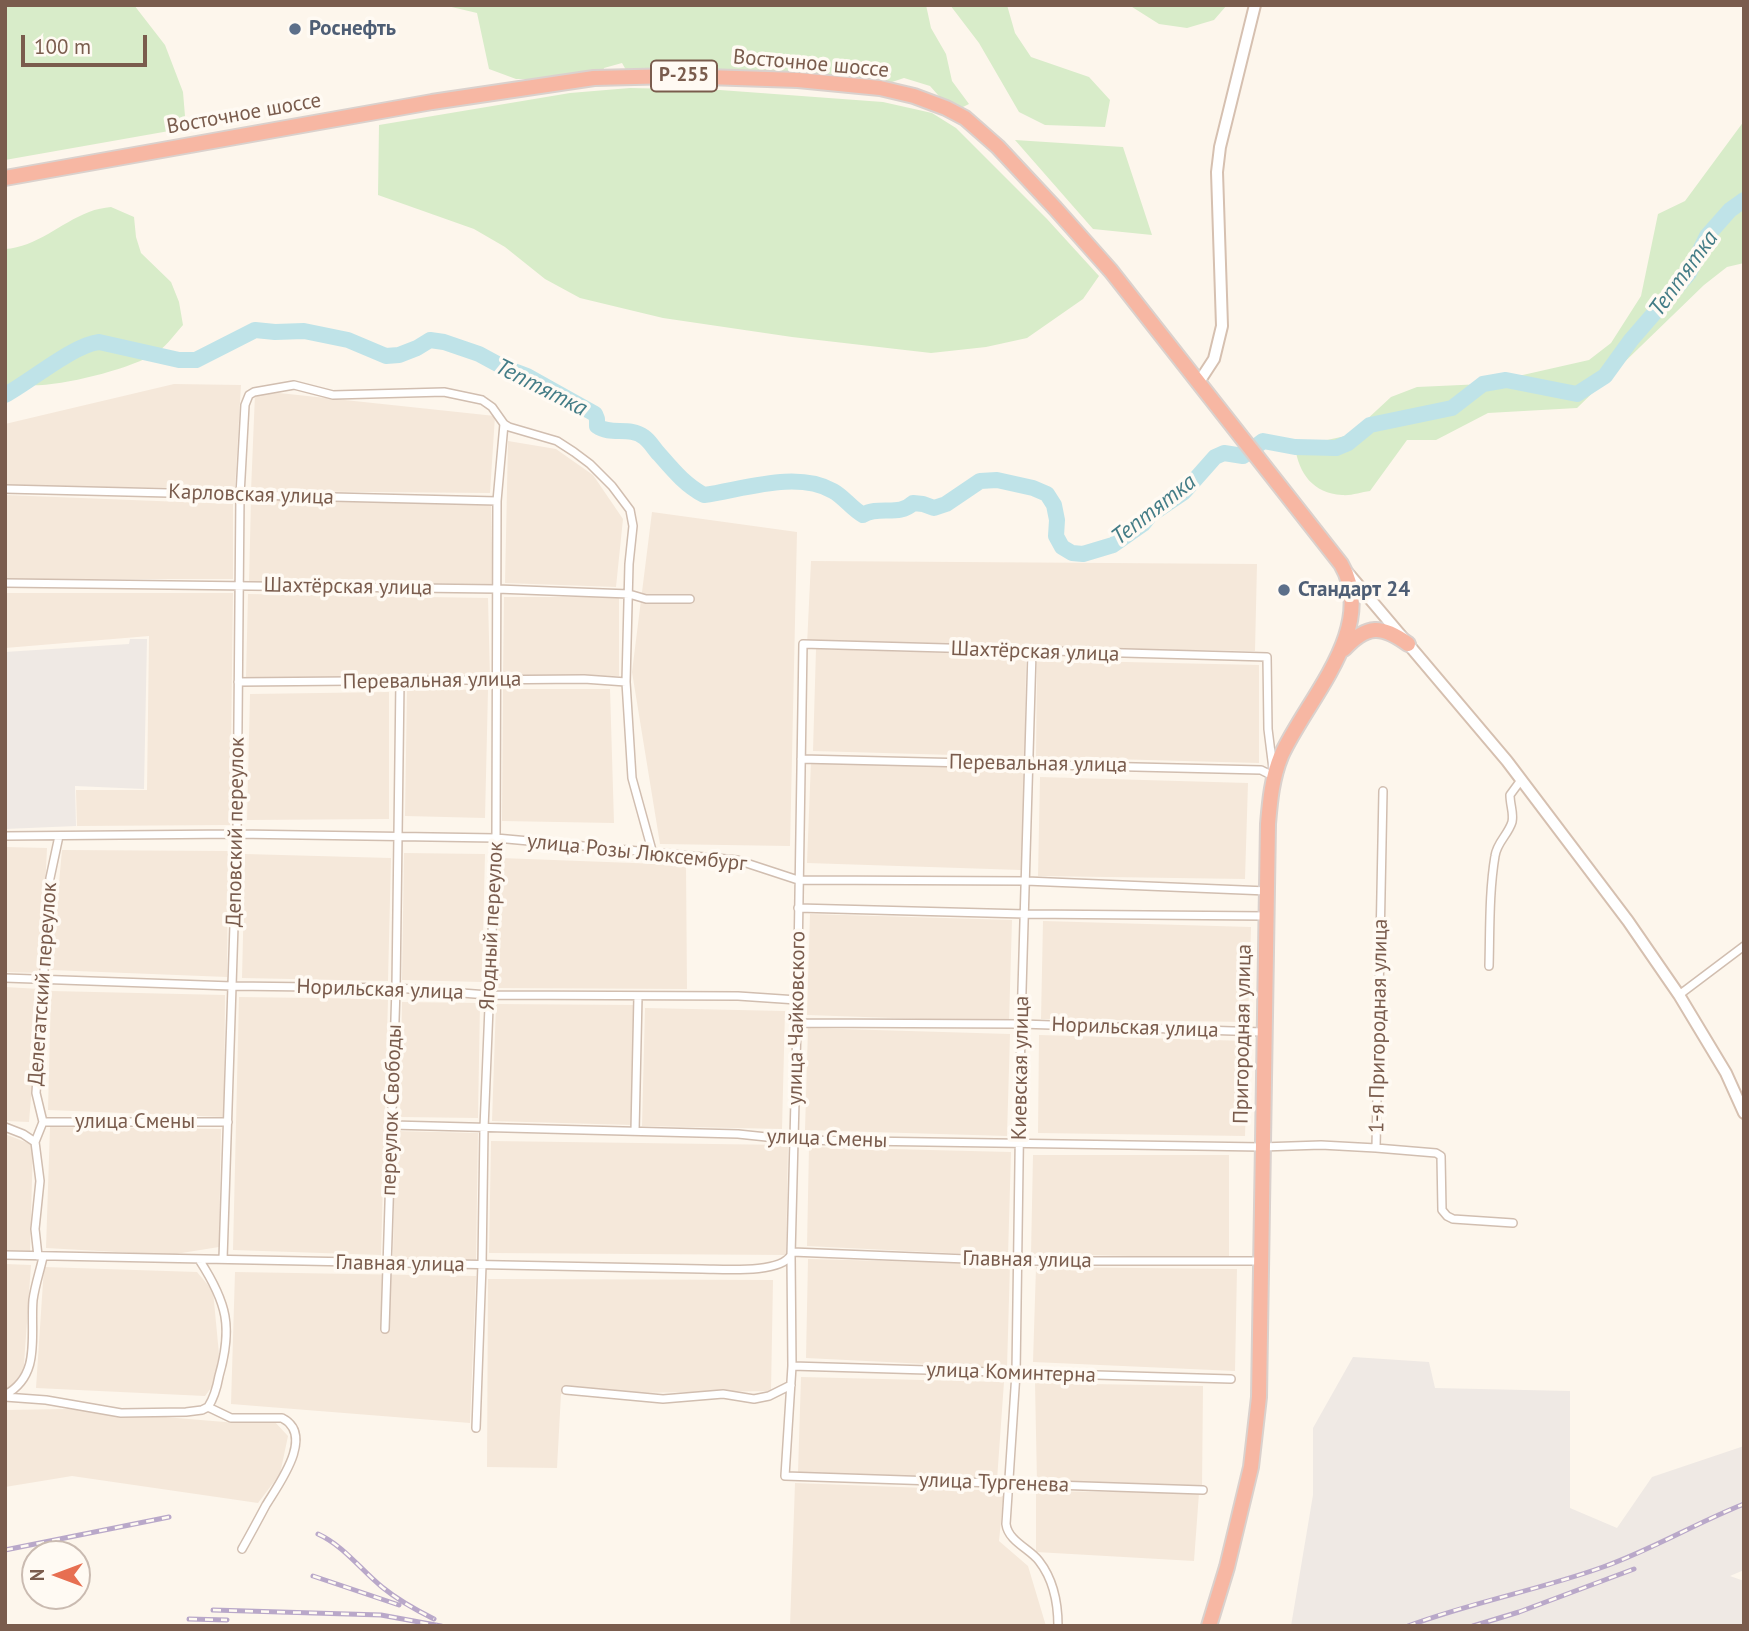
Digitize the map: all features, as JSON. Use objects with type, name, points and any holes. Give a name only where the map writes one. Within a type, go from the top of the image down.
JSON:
[{"type":"highway","name":"Восточное шоссе","points":[[5,178],[432,102],[594,78],[702,76],[798,80],[880,88],[914,96],[965,118],[998,147],[1111,271],[1276,481]]},
{"type":"highway","name":"Пригородная улица","points":[[1209,1626],[1227,1566],[1251,1466],[1259,1397],[1268,824],[1273,776],[1290,738],[1339,655],[1349,630],[1352,608],[1343,568],[1276,481]]},
{"type":"highway","points":[[1339,655],[1355,638],[1367,631],[1382,629],[1408,644]]},
{"type":"street","points":[[1199,383],[1214,359],[1222,326],[1217,172],[1220,147],[1255,5]]},
{"type":"street","name":"Деповский переулок","points":[[223,1259],[237,834],[240,495],[245,405],[249,395],[254,392],[294,385],[333,395],[444,392],[482,400],[492,407],[504,424]]},
{"type":"street","points":[[504,424],[557,441],[590,464],[625,502],[632,517],[626,682],[632,778],[653,854]]},
{"type":"street","name":"Ягодный переулок","points":[[476,1428],[488,995],[496,838],[497,501],[504,424]]},
{"type":"street","name":"Карловская улица","points":[[5,489],[497,501]]},
{"type":"street","points":[[1343,568],[1521,779],[1628,921],[1679,995],[1726,1073],[1744,1113]]},
{"type":"street","name":"Шахтёрская улица","points":[[5,583],[497,589],[629,594],[646,599],[690,599]]},
{"type":"street","name":"Шахтёрская улица","points":[[803,644],[1267,657],[1268,729],[1273,776]]},
{"type":"street","name":"улица Чайковского","points":[[785,1476],[792,1366],[791,1253],[803,644]]},
{"type":"street","name":"Киевская улица","points":[[1032,652],[1021,1024],[1016,1373],[1007,1530],[1046,1572],[1057,1606],[1058,1626]]},
{"type":"street","name":"Перевальная улица","points":[[238,682],[598,679],[626,682]]},
{"type":"street","name":"переулок Свободы","points":[[385,1329],[396,988],[400,681]]},
{"type":"street","name":"Перевальная улица","points":[[801,759],[1261,770],[1273,776]]},
{"type":"street","points":[[1489,966],[1495,853],[1499,841],[1510,827],[1513,813],[1510,795],[1521,779]]},
{"type":"street","name":"1-я Пригородная улица","points":[[1262,1147],[1321,1145],[1376,1148],[1383,790]]},
{"type":"street","name":"улица Розы Люксембург","points":[[5,836],[237,834],[496,838],[737,860],[798,880],[1026,881],[1267,891]]},
{"type":"street","name":"Делегатский переулок","points":[[43,1122],[36,1093],[50,878],[59,836]]},
{"type":"street","points":[[798,908],[1025,915],[1266,916]]},
{"type":"street","points":[[1679,995],[1744,946]]},
{"type":"street","name":"Норильская улица","points":[[5,978],[232,986],[396,988],[488,995],[738,996],[797,1000]]},
{"type":"street","points":[[635,1131],[639,996]]},
{"type":"street","name":"Норильская улица","points":[[797,1023],[1021,1024],[1264,1032]]},
{"type":"street","points":[[5,1396],[17,1388],[29,1370],[33,1302],[40,1256],[35,1229],[40,1181],[35,1142],[43,1122]]},
{"type":"street","name":"улица Смены","points":[[43,1122],[228,1122]]},
{"type":"street","name":"улица Смены","points":[[392,1125],[738,1134],[795,1140],[1262,1147]]},
{"type":"street","points":[[5,1127],[35,1142]]},
{"type":"street","points":[[1376,1148],[1436,1153],[1441,1156],[1442,1210],[1447,1216],[1453,1219],[1513,1223]]},
{"type":"street","name":"Главная улица","points":[[5,1255],[200,1261],[223,1259],[555,1265],[634,1269],[776,1266],[788,1260],[791,1253],[1017,1261],[1261,1261]]},
{"type":"street","points":[[5,1396],[121,1413],[186,1412],[208,1407],[224,1361],[226,1320],[219,1292],[200,1261]]},
{"type":"street","name":"улица Коминтерна","points":[[792,1366],[1231,1379]]},
{"type":"street","points":[[566,1390],[663,1399],[723,1395],[754,1399],[769,1396],[791,1385]]},
{"type":"street","points":[[208,1407],[231,1418],[282,1418],[292,1426],[295,1434],[295,1448],[289,1468],[242,1549]]},
{"type":"street","name":"улица Тургенева","points":[[785,1476],[1203,1490]]},
{"type":"shaded area","points":[[174,384],[241,385],[235,488],[5,487],[5,424]]},
{"type":"shaded area","points":[[279,393],[495,416],[490,493],[251,491],[255,394]]},
{"type":"shaded area","points":[[508,441],[556,449],[593,475],[623,519],[616,587],[505,583]]},
{"type":"shaded area","points":[[5,495],[233,504],[233,579],[5,579]]},
{"type":"shaded area","points":[[251,499],[491,504],[493,584],[249,583]]},
{"type":"shaded area","points":[[652,512],[797,532],[790,846],[660,844],[632,672]]},
{"type":"shaded area","points":[[811,561],[1257,564],[1255,651],[807,645]]},
{"type":"shaded area","points":[[5,593],[233,593],[230,825],[77,826],[76,790],[147,790],[149,636],[5,648]]},
{"type":"shaded area","points":[[248,594],[488,598],[490,678],[246,677]]},
{"type":"shaded area","points":[[504,597],[619,597],[619,676],[503,675]]},
{"type":"shaded area","points":[[130,639],[147,639],[144,789],[75,786],[76,826],[5,829],[5,652],[129,644]]},
{"type":"shaded area","points":[[816,649],[1026,655],[1025,757],[813,751]]},
{"type":"shaded area","points":[[1037,660],[1259,665],[1259,763],[1036,757]]},
{"type":"shaded area","points":[[407,689],[488,690],[485,818],[405,816]]},
{"type":"shaded area","points":[[503,689],[610,689],[614,823],[502,821]]},
{"type":"shaded area","points":[[389,692],[389,819],[247,820],[250,694]]},
{"type":"shaded area","points":[[811,761],[1026,767],[1021,870],[807,863]]},
{"type":"shaded area","points":[[1040,777],[1248,783],[1245,879],[1038,876]]},
{"type":"shaded area","points":[[5,847],[47,848],[41,973],[5,972]]},
{"type":"shaded area","points":[[62,850],[228,851],[227,977],[51,970]]},
{"type":"shaded area","points":[[404,853],[485,854],[482,982],[402,980]]},
{"type":"shaded area","points":[[245,854],[391,858],[388,981],[242,978]]},
{"type":"shaded area","points":[[501,858],[686,865],[687,989],[496,988]]},
{"type":"shaded area","points":[[810,914],[1012,920],[1009,1022],[807,1015]]},
{"type":"shaded area","points":[[1043,921],[1251,927],[1248,1022],[1041,1019]]},
{"type":"shaded area","points":[[5,987],[40,989],[29,1122],[5,1121]]},
{"type":"shaded area","points":[[51,991],[225,995],[224,1117],[48,1110]]},
{"type":"shaded area","points":[[239,997],[388,999],[381,1255],[233,1250]]},
{"type":"shaded area","points":[[402,1002],[480,1003],[478,1118],[400,1117]]},
{"type":"shaded area","points":[[496,1004],[635,1005],[632,1125],[492,1121]]},
{"type":"shaded area","points":[[645,1008],[785,1011],[782,1129],[642,1126]]},
{"type":"shaded area","points":[[808,1028],[1010,1034],[1007,1136],[805,1130]]},
{"type":"shaded area","points":[[1039,1035],[1248,1041],[1245,1136],[1038,1133]]},
{"type":"shaded area","points":[[50,1127],[221,1129],[219,1247],[169,1255],[46,1248]]},
{"type":"shaded area","points":[[395,1131],[478,1133],[476,1260],[393,1258]]},
{"type":"shaded area","points":[[5,1134],[33,1145],[30,1251],[5,1250]]},
{"type":"shaded area","points":[[491,1141],[788,1145],[786,1255],[489,1253]]},
{"type":"shaded area","points":[[809,1147],[1011,1152],[1008,1256],[807,1246]]},
{"type":"shaded area","points":[[1033,1155],[1229,1155],[1229,1258],[1031,1254]]},
{"type":"shaded area","points":[[808,1259],[1010,1264],[1007,1368],[806,1358]]},
{"type":"shaded area","points":[[5,1264],[31,1265],[23,1378],[7,1390]]},
{"type":"shaded area","points":[[44,1267],[197,1272],[213,1291],[219,1354],[214,1384],[205,1396],[36,1388]]},
{"type":"shaded area","points":[[1036,1267],[1237,1269],[1235,1371],[1033,1362]]},
{"type":"shaded area","points":[[235,1272],[476,1276],[470,1423],[231,1404]]},
{"type":"shaded area","points":[[488,1279],[773,1280],[771,1391],[561,1394],[557,1468],[487,1467]]},
{"type":"shaded area","points":[[1353,1357],[1429,1362],[1435,1388],[1570,1391],[1570,1508],[1617,1528],[1652,1477],[1744,1446],[1744,1570],[1730,1576],[1744,1581],[1744,1626],[1291,1626],[1313,1495],[1313,1428]]},
{"type":"shaded area","points":[[801,1377],[1004,1382],[997,1480],[798,1472]]},
{"type":"shaded area","points":[[1035,1383],[1203,1386],[1202,1488],[1037,1483]]},
{"type":"shaded area","points":[[68,1409],[237,1423],[274,1421],[288,1436],[280,1474],[258,1503],[72,1476],[5,1487],[5,1410]]},
{"type":"shaded area","points":[[795,1483],[1004,1491],[999,1541],[1028,1566],[1046,1626],[790,1626]]},
{"type":"shaded area","points":[[1036,1491],[1199,1493],[1194,1561],[1036,1552]]},
{"type":"green space","points":[[5,5],[134,5],[165,45],[183,92],[186,128],[5,160]]},
{"type":"green space","points":[[443,5],[926,5],[931,28],[946,54],[952,81],[969,104],[953,112],[930,86],[904,78],[871,89],[718,70],[672,82],[630,77],[622,63],[604,68],[601,79],[516,79],[489,69],[477,13]]},
{"type":"green space","points":[[950,5],[1007,5],[1015,33],[1031,57],[1089,77],[1110,100],[1105,127],[1045,125],[1019,112],[979,43]]},
{"type":"green space","points":[[1129,5],[1227,5],[1214,20],[1187,28],[1159,24]]},
{"type":"green space","points":[[630,88],[720,90],[883,102],[932,113],[956,128],[1047,219],[1099,276],[1083,299],[1027,338],[986,347],[931,353],[792,337],[663,318],[580,298],[545,279],[505,247],[474,229],[378,195],[379,125],[570,93]]},
{"type":"green space","points":[[1744,121],[1744,263],[1727,267],[1704,285],[1577,408],[1488,413],[1436,440],[1407,440],[1370,491],[1349,495],[1332,493],[1315,486],[1304,474],[1295,447],[1350,435],[1391,397],[1417,387],[1483,384],[1589,360],[1611,343],[1641,296],[1658,214],[1685,201]]},
{"type":"green space","points":[[1015,140],[1123,147],[1152,235],[1093,229]]},
{"type":"green space","points":[[111,207],[134,217],[141,253],[171,282],[179,302],[183,325],[160,350],[139,362],[71,381],[24,385],[5,398],[5,249],[28,244],[78,217]]},
{"type":"waterway","name":"Тептятка","points":[[5,395],[65,356],[99,342],[179,360],[196,360],[255,330],[304,331],[348,340],[386,356],[399,355],[430,340],[444,342],[479,354],[527,376],[595,414],[597,426],[602,429],[632,432],[644,437],[680,477],[704,495],[769,483],[803,482],[833,491],[863,515],[902,509],[913,503],[934,508],[946,504],[980,481],[997,480],[1047,494],[1054,505],[1056,536],[1062,547],[1072,553],[1083,554],[1113,545],[1143,524],[1150,515],[1184,492],[1215,457],[1224,453],[1243,456],[1263,441],[1295,447],[1336,448],[1348,443],[1370,425],[1452,408],[1483,384],[1506,380],[1577,394],[1605,376],[1631,340],[1689,273],[1707,236],[1730,210],[1744,200]]},
{"type":"railway","points":[[1408,1626],[1603,1567],[1744,1504]]},
{"type":"railway","points":[[5,1550],[169,1517]]},
{"type":"railway","points":[[318,1534],[344,1551],[388,1592],[434,1619]]},
{"type":"railway","points":[[1473,1626],[1519,1612],[1634,1569]]},
{"type":"railway","points":[[313,1576],[399,1605]]},
{"type":"railway","points":[[213,1610],[381,1615],[441,1626]]},
{"type":"railway","points":[[189,1619],[227,1620]]},
{"type":"place","name":"Роснефть","points":[[295,29]]},
{"type":"place","name":"Стандарт 24","points":[[1284,590]]}]
